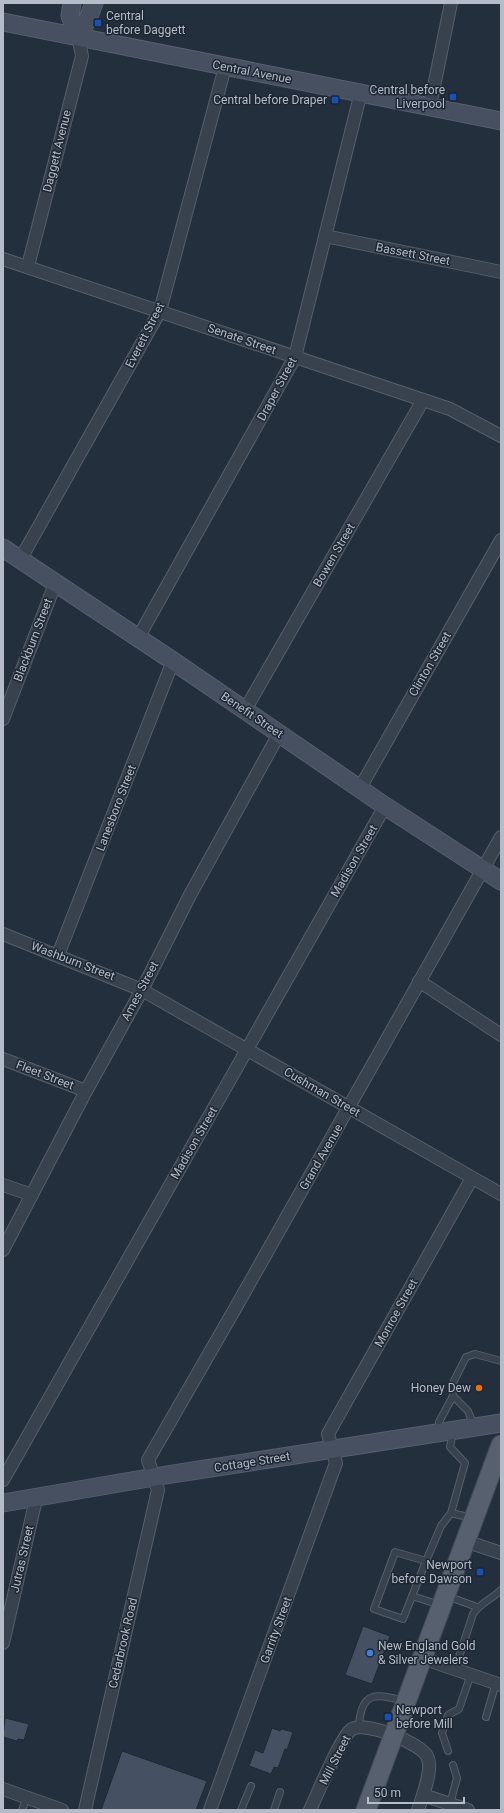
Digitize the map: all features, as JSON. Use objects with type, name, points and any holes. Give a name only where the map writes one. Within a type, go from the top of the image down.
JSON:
[{"type":"main road","name":"Daggett Avenue","points":[[72,3],[70,16],[78,36]]},
{"type":"main road","points":[[78,36],[88,19],[94,3]]},
{"type":"main road","name":"Central Avenue","points":[[3,22],[501,121]]},
{"type":"main road","name":"Benefit Street","points":[[3,548],[173,661],[385,806],[501,881]]},
{"type":"main road","name":"Cottage Street","points":[[3,1504],[153,1478],[501,1423]]},
{"type":"main road","points":[[366,1810],[501,1445]]},
{"type":"street","points":[[430,106],[451,3]]},
{"type":"street","name":"Daggett Avenue","points":[[28,266],[82,56],[78,36]]},
{"type":"street","name":"Everett Street","points":[[20,560],[160,311],[225,67]]},
{"type":"street","name":"Draper Street","points":[[138,638],[295,357],[361,92]]},
{"type":"street","name":"Bassett Street","points":[[325,236],[501,272]]},
{"type":"street","name":"Senate Street","points":[[5,264],[28,266],[450,409],[501,436]]},
{"type":"street","name":"Bowen Street","points":[[244,710],[423,400]]},
{"type":"street","name":"Clinton Street","points":[[360,788],[501,540]]},
{"type":"street","name":"Blackburn Street","points":[[3,719],[55,584]]},
{"type":"street","name":"Lanesboro Street","points":[[58,955],[173,661]]},
{"type":"street","name":"Ames Street","points":[[3,1250],[86,1091],[142,990],[190,895],[279,734]]},
{"type":"street","name":"Madison Street","points":[[3,1480],[385,806]]},
{"type":"street","name":"Grand Avenue","points":[[153,1478],[148,1460],[349,1108],[501,837]]},
{"type":"street","name":"Washburn Street","points":[[3,934],[142,990]]},
{"type":"street","points":[[419,981],[501,1035]]},
{"type":"street","name":"Cushman Street","points":[[142,990],[501,1194]]},
{"type":"street","name":"Fleet Street","points":[[3,1059],[86,1091]]},
{"type":"street","name":"Monroe Street","points":[[332,1450],[328,1434],[472,1178]]},
{"type":"street","points":[[3,1185],[32,1195]]},
{"type":"street","name":"Garrity Street","points":[[210,1810],[336,1463],[332,1450]]},
{"type":"street","name":"Cedarbrook Road","points":[[86,1810],[158,1490],[153,1478]]},
{"type":"street","name":"Jutras Street","points":[[3,1643],[36,1498]]},
{"type":"street","points":[[465,1541],[501,1553]]},
{"type":"street","points":[[422,1658],[498,1684]]},
{"type":"street","name":"Mill Street","points":[[310,1810],[344,1739],[353,1728],[359,1726],[393,1736],[413,1744],[427,1756],[429,1764],[428,1774],[423,1795]]},
{"type":"street","points":[[3,1789],[62,1810]]},
{"type":"street","points":[[418,1810],[423,1795],[468,1810]]},
{"type":"lane","points":[[426,1561],[395,1552],[374,1609],[402,1619],[441,1526],[451,1513],[465,1463],[450,1447],[441,1417],[453,1396],[452,1385],[466,1357],[475,1354],[501,1361]]},
{"type":"lane","points":[[453,1396],[468,1411],[474,1427]]},
{"type":"lane","points":[[451,1513],[473,1519]]},
{"type":"lane","points":[[455,1669],[473,1614],[478,1607],[501,1590]]},
{"type":"lane","points":[[412,1596],[478,1607]]},
{"type":"lane","points":[[448,1751],[442,1733],[448,1716],[459,1709],[471,1674]]},
{"type":"lane","points":[[486,1717],[498,1684]]},
{"type":"lane","points":[[359,1726],[360,1712],[364,1702],[372,1696],[384,1696],[406,1702]]},
{"type":"lane","points":[[450,1804],[457,1778],[453,1765]]},
{"type":"lane","points":[[241,1810],[251,1786]]},
{"type":"lane","points":[[274,1810],[280,1792]]},
{"type":"lane","points":[[22,1810],[26,1798]]},
{"type":"building","points":[[363,1626],[390,1636],[372,1684],[345,1675]]},
{"type":"building","points":[[5,1718],[29,1724],[24,1740],[18,1739],[17,1741],[3,1737]]},
{"type":"building","points":[[272,1728],[280,1731],[281,1729],[293,1732],[287,1750],[285,1749],[278,1768],[274,1767],[271,1774],[249,1766],[255,1750],[263,1753]]},
{"type":"building","points":[[122,1751],[207,1781],[196,1810],[101,1810]]},
{"type":"place","name":"Central before Daggett","points":[[98,23]]},
{"type":"place","name":"Central before Liverpool","points":[[453,97]]},
{"type":"place","name":"Central before Draper","points":[[335,100]]},
{"type":"place","name":"Honey Dew","points":[[479,1388]]},
{"type":"place","name":"Newport before Dawson","points":[[480,1572]]},
{"type":"place","name":"New England Gold & Silver Jewelers","points":[[370,1653]]},
{"type":"place","name":"Newport before Mill","points":[[388,1717]]}]
